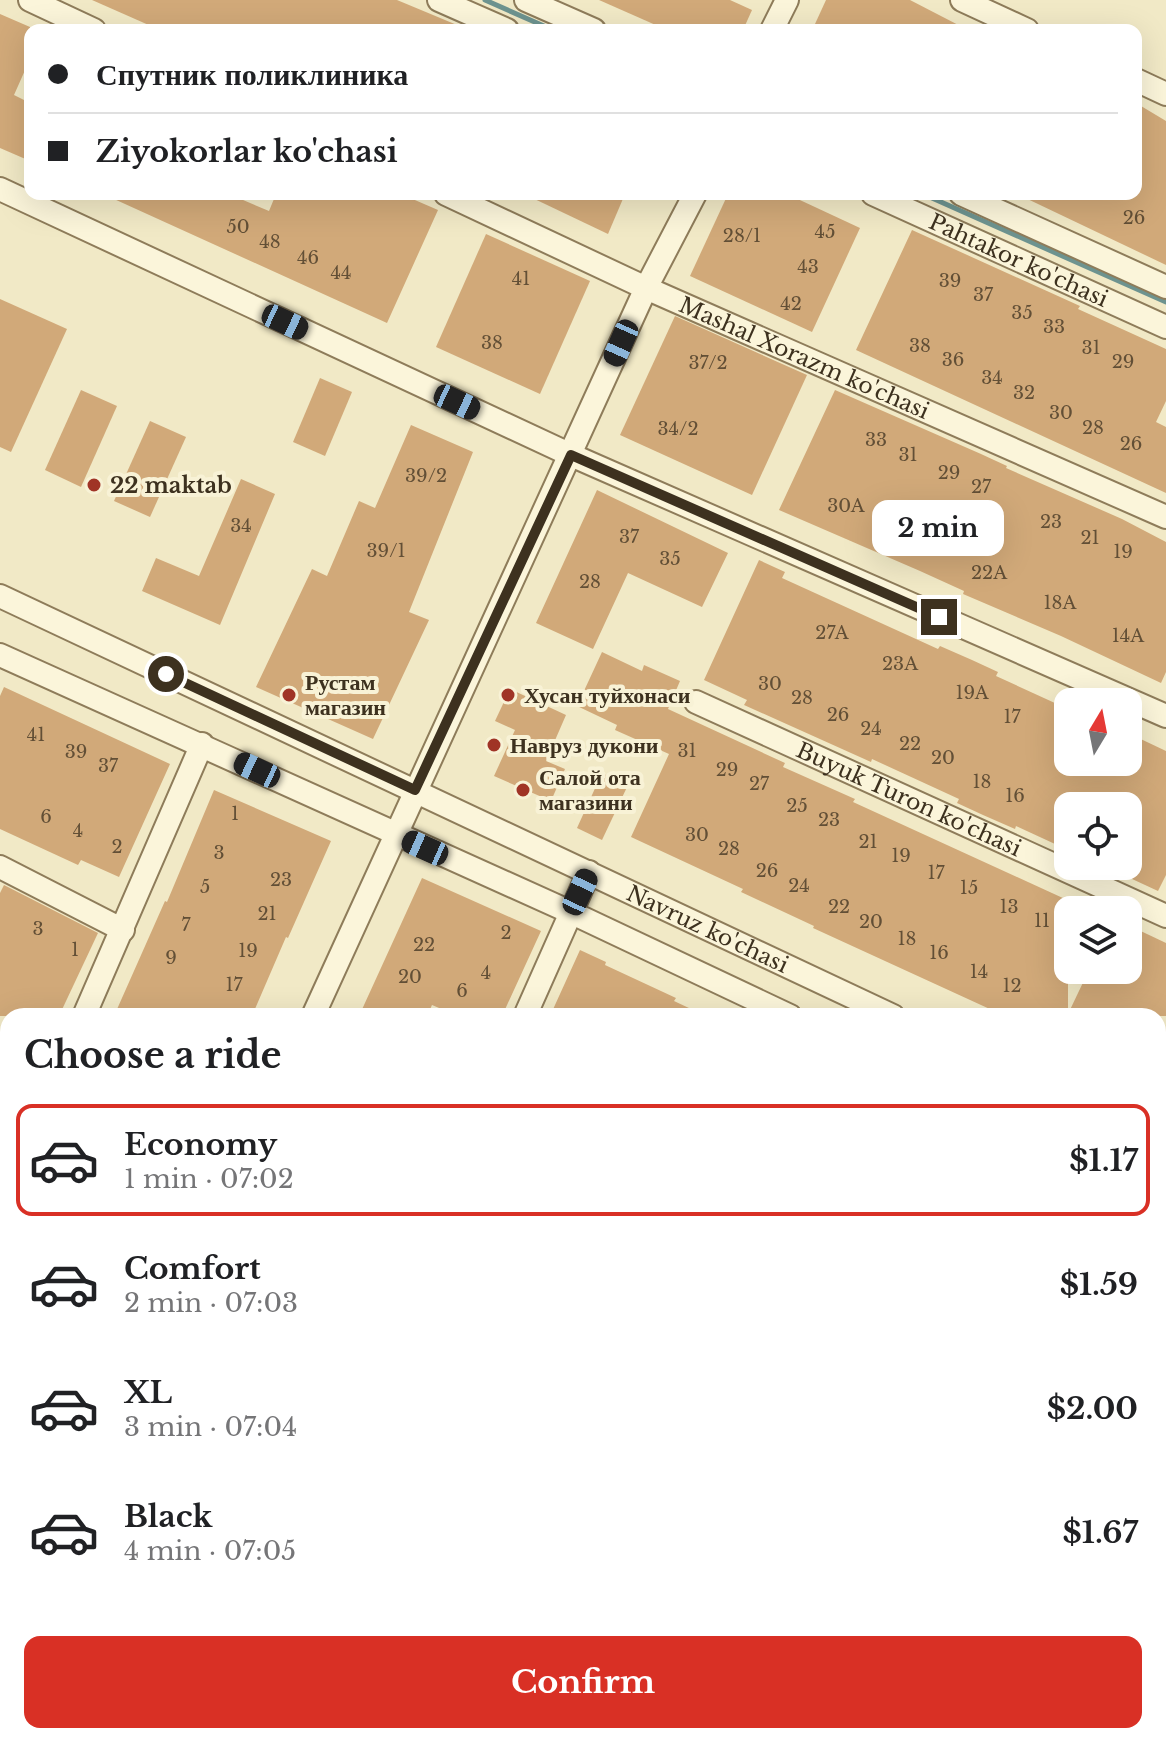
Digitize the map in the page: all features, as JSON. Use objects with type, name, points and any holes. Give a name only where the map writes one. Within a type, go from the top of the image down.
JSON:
[{"type":"street","points":[[30,0],[81,24]]},
{"type":"street","points":[[439,0],[493,24]]},
{"type":"street","points":[[526,0],[580,24]]},
{"type":"street","points":[[775,24],[787,0]]},
{"type":"street","points":[[962,0],[1014,24]]},
{"type":"street","points":[[1142,83],[1166,94]]},
{"type":"street","points":[[0,189],[571,455],[1166,716]]},
{"type":"street","name":"Mashal Xorazm ko'chasi","points":[[459,200],[646,288],[1166,517]]},
{"type":"street","points":[[317,1008],[646,288],[692,200]]},
{"type":"street","name":"Pahtakor ko'chasi","points":[[886,200],[1166,327]]},
{"type":"street","name":"Pahtakor ko'chasi","points":[[974,200],[1166,287]]},
{"type":"street","name":"Navruz ko'chasi","points":[[0,596],[876,1008]]},
{"type":"street","points":[[0,655],[570,912],[773,1008]]},
{"type":"street","name":"Buyuk Turon ko'chasi","points":[[696,702],[1166,916]]},
{"type":"street","points":[[88,1008],[202,744]]},
{"type":"street","points":[[0,867],[123,930]]},
{"type":"street","points":[[528,1008],[589,872]]},
{"type":"building","points":[[92,0],[397,0],[455,24],[146,24]]},
{"type":"building","points":[[599,0],[730,0],[752,10],[746,24],[653,24]]},
{"type":"building","points":[[826,0],[910,0],[956,24],[815,24]]},
{"type":"building","points":[[0,14],[24,24],[24,72],[14,95],[24,100],[24,158],[0,148]]},
{"type":"building","points":[[1142,107],[1166,121],[1166,265],[1030,200],[1142,200]]},
{"type":"building","points":[[116,200],[243,200],[269,211],[274,200],[415,200],[438,210],[387,323]]},
{"type":"building","points":[[537,200],[622,200],[608,234]]},
{"type":"building","points":[[725,200],[800,200],[860,228],[812,332],[690,276]]},
{"type":"building","points":[[912,230],[1080,306],[1078,309],[1166,349],[1166,401],[1156,422],[1166,427],[1166,493],[856,350]]},
{"type":"building","points":[[486,234],[590,281],[540,394],[436,347]]},
{"type":"building","points":[[0,299],[67,329],[11,452],[0,447]]},
{"type":"building","points":[[675,316],[807,375],[752,495],[620,435]]},
{"type":"building","points":[[320,378],[352,392],[325,456],[293,442]]},
{"type":"building","points":[[81,390],[117,406],[81,487],[45,470]]},
{"type":"building","points":[[835,390],[981,454],[1166,542],[1166,672],[1161,683],[963,594],[964,591],[920,571],[779,510]]},
{"type":"building","points":[[150,421],[186,437],[150,517],[114,501]]},
{"type":"building","points":[[411,425],[473,452],[409,612],[429,620],[373,739],[256,687],[312,569],[327,576],[359,501],[375,508]]},
{"type":"building","points":[[241,479],[275,494],[220,625],[142,591],[156,558],[199,576]]},
{"type":"building","points":[[597,490],[728,553],[702,607],[628,573],[593,649],[536,623]]},
{"type":"building","points":[[759,560],[785,572],[782,578],[938,649],[940,646],[972,660],[998,672],[996,676],[1054,703],[1054,776],[1142,776],[1142,740],[1166,751],[1166,875],[1158,891],[1134,880],[1142,880],[1142,792],[1054,792],[1054,844],[957,803],[959,799],[872,759],[871,762],[744,705],[747,700],[704,680]]},
{"type":"building","points":[[602,652],[642,671],[644,665],[680,681],[668,709],[785,763],[783,767],[855,799],[853,802],[1058,896],[1054,896],[1054,984],[1068,984],[1068,1008],[988,1008],[813,928],[741,892],[743,889],[631,837],[669,754],[615,730],[617,725],[577,706]]},
{"type":"building","points":[[4,687],[170,764],[119,877],[81,860],[78,865],[0,829],[0,696]]},
{"type":"building","points":[[510,689],[566,715],[546,761],[565,769],[551,801],[494,776],[515,730],[495,721]]},
{"type":"building","points":[[602,773],[628,785],[602,840],[577,828]]},
{"type":"building","points":[[214,790],[331,841],[255,1008],[118,1008]]},
{"type":"building","points":[[422,878],[541,931],[506,1008],[439,1008],[432,1005],[431,1008],[363,1008]]},
{"type":"building","points":[[4,885],[98,933],[63,1008],[0,1008],[0,893]]},
{"type":"building","points":[[1142,932],[1166,943],[1166,1008],[1071,1008],[1082,984],[1142,984]]},
{"type":"building","points":[[580,950],[676,998],[674,1001],[689,1008],[554,1008]]},
{"type":"waterway","points":[[485,0],[539,24]]},
{"type":"waterway","points":[[936,200],[1166,302]]},
{"type":"place","name":"22 maktab","points":[[94,485]]},
{"type":"place","name":"Рустам магазин","points":[[289,695]]},
{"type":"place","name":"Хусан туйхонаси","points":[[508,695]]},
{"type":"place","name":"Навруз дукони","points":[[494,745]]},
{"type":"place","name":"Салой ота магазини","points":[[523,790]]},
{"type":"route","points":[[166,674],[415,790],[571,455],[939,617]]}]
